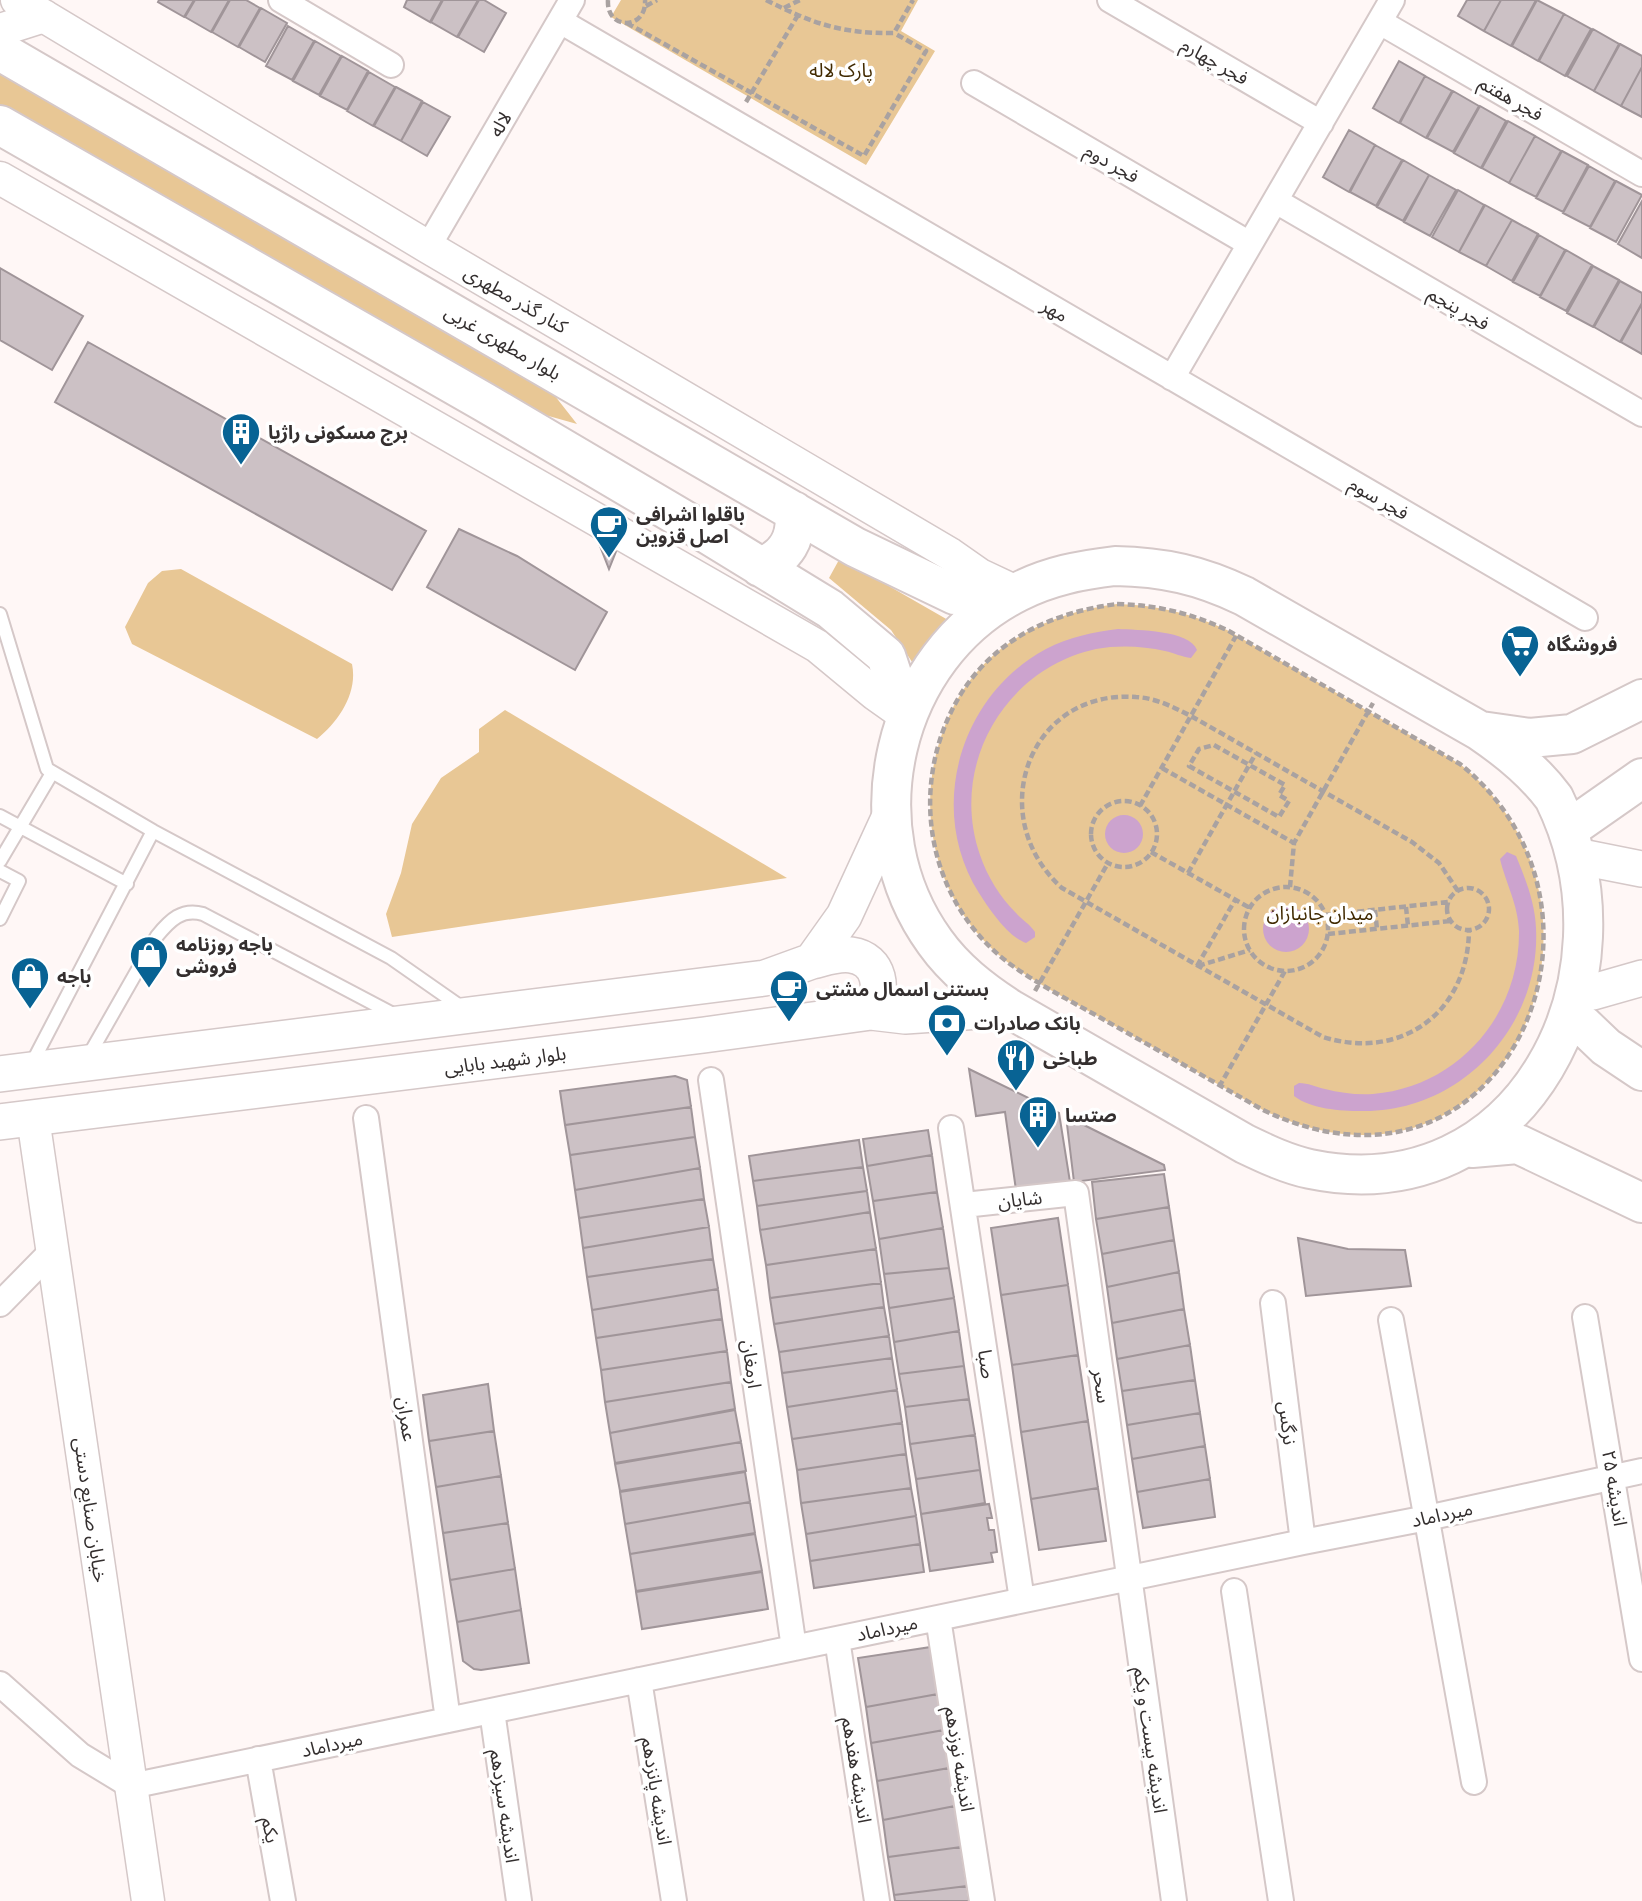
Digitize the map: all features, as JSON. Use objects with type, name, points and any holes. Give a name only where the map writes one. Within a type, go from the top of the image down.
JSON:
[{"type":"main road","name":"بلوار مطهری غربی","points":[[0,51],[855,547],[955,595],[1017,592]]},
{"type":"main road","points":[[0,125],[484,402],[830,610],[887,656],[906,716]]},
{"type":"main road","points":[[760,566],[770,563],[786,551],[795,532],[794,511]]},
{"type":"main road","points":[[1115,566],[1149,566],[1215,582],[1480,731],[1507,749],[1532,772],[1555,798],[1579,843],[1595,891],[1599,925],[1599,959],[1588,1008],[1569,1055],[1535,1100],[1501,1130],[1472,1148],[1441,1162],[1375,1175],[1341,1174],[1307,1168],[1275,1158],[1015,1012],[982,991],[957,968],[935,942],[917,913],[904,882],[890,816],[896,748],[906,716],[921,685],[940,657],[979,617],[1017,592],[1048,579],[1081,570],[1115,566]]},
{"type":"main road","points":[[1480,731],[1530,738],[1572,734],[1642,699]]},
{"type":"main road","points":[[1579,843],[1642,778]]},
{"type":"main road","points":[[812,961],[844,916],[890,816]]},
{"type":"main road","points":[[1579,843],[1642,869]]},
{"type":"main road","points":[[14,1072],[765,978],[812,961],[839,955],[851,955],[866,960],[873,967],[879,995],[871,1012]]},
{"type":"main road","points":[[1588,1008],[1642,978]]},
{"type":"main road","points":[[1588,1008],[1606,1047],[1642,1071]]},
{"type":"main road","name":"بلوار شهید بابایی","points":[[17,1120],[871,1012],[905,1016],[1015,1012]]},
{"type":"main road","points":[[1472,1148],[1518,1144],[1627,1196]]},
{"type":"street","name":"کنار گذر مطهری","points":[[17,0],[428,247],[950,554],[979,575],[1017,592]]},
{"type":"street","points":[[281,0],[391,65]]},
{"type":"street","name":"فجر چهارم","points":[[1110,0],[1321,123]]},
{"type":"street","points":[[1172,378],[1392,0]]},
{"type":"street","name":"مهر","points":[[566,10],[734,122],[1172,378]]},
{"type":"street","name":"لاله","points":[[428,247],[566,10]]},
{"type":"street","points":[[0,30],[44,16]]},
{"type":"street","name":"فجر هفتم","points":[[1380,22],[1642,174]]},
{"type":"street","name":"فجر دوم","points":[[974,83],[1251,244]]},
{"type":"street","points":[[0,178],[817,646],[874,694],[906,716]]},
{"type":"street","name":"فجر پنجم","points":[[1276,201],[1642,414]]},
{"type":"street","name":"فجر سوم","points":[[1172,378],[1585,618]]},
{"type":"street","name":"ارمغان","points":[[710,1080],[794,1648]]},
{"type":"street","name":"عمران","points":[[366,1118],[448,1720]]},
{"type":"street","name":"خیابان صنایع دستی","points":[[17,1120],[53,1250],[148,1901]]},
{"type":"street","name":"صبا","points":[[951,1128],[1022,1600]]},
{"type":"street","name":"شایان","points":[[964,1205],[1076,1193]]},
{"type":"street","name":"سحر","points":[[1076,1193],[1128,1578]]},
{"type":"street","points":[[1627,1196],[1642,1213]]},
{"type":"street","points":[[0,1304],[53,1250]]},
{"type":"street","name":"نرگس","points":[[1273,1303],[1303,1542]]},
{"type":"street","name":"اندیشه ۲۵","points":[[1585,1317],[1642,1659]]},
{"type":"street","points":[[1391,1320],[1475,1782]]},
{"type":"street","name":"میرداماد","points":[[131,1786],[1427,1518],[1642,1471]]},
{"type":"street","name":"اندیشه بیست و یکم","points":[[1128,1578],[1174,1901]]},
{"type":"street","points":[[1234,1591],[1281,1901]]},
{"type":"street","name":"اندیشه نوزدهم","points":[[938,1618],[982,1901]]},
{"type":"street","name":"اندیشه هفدهم","points":[[837,1639],[877,1901]]},
{"type":"street","name":"اندیشه پانزدهم","points":[[639,1680],[674,1901]]},
{"type":"street","points":[[0,1684],[80,1755],[131,1786]]},
{"type":"street","name":"اندیشه سیزدهم","points":[[492,1711],[519,1901]]},
{"type":"street","name":"یکم","points":[[258,1759],[284,1901]]},
{"type":"lane","points":[[0,614],[47,769],[153,831],[391,958],[473,1016]]},
{"type":"lane","points":[[0,862],[52,773]]},
{"type":"lane","points":[[0,816],[127,884]]},
{"type":"lane","points":[[14,1072],[127,884],[153,831]]},
{"type":"lane","points":[[0,871],[19,881],[0,919]]},
{"type":"lane","points":[[85,1063],[157,936],[169,921],[181,913],[194,911],[412,1023]]},
{"type":"path","points":[[608,0],[609,12],[613,17],[864,156],[926,51],[894,33],[864,34],[846,31],[812,22],[766,0]]},
{"type":"path","points":[[627,23],[640,17],[645,3],[657,0]]},
{"type":"path","points":[[783,9],[800,0]]},
{"type":"path","points":[[894,33],[912,0]]},
{"type":"path","points":[[734,122],[798,16]]},
{"type":"path","points":[[1140,806],[1255,603]]},
{"type":"path","points":[[1455,1114],[1401,1133],[1373,1136],[1316,1131],[1289,1122],[1006,961],[984,942],[961,912],[940,870],[932,842],[929,785],[942,730],[954,704],[989,660],[1035,627],[1061,615],[1117,604],[1145,605],[1201,618],[1484,779]]},
{"type":"path","points":[[1290,887],[1294,843],[1387,678]]},
{"type":"path","points":[[1458,891],[1448,874],[1427,852],[1191,716],[1153,699],[1122,696],[1078,708],[1054,726],[1035,750],[1028,764],[1021,794],[1022,817],[1027,839],[1051,878],[1085,902],[1265,1005],[1306,1028],[1337,1041],[1368,1044],[1398,1038],[1424,1024],[1447,1003],[1455,990],[1466,962],[1469,930]]},
{"type":"path","points":[[1214,745],[1250,765],[1284,785],[1279,795],[1289,801],[1279,817],[1234,792],[1189,766],[1199,749],[1214,745]]},
{"type":"path","points":[[1188,873],[1256,753]]},
{"type":"path","points":[[1162,768],[1294,843]]},
{"type":"path","points":[[1118,802],[1140,806],[1148,812],[1157,832],[1151,852],[1145,860],[1127,867],[1108,863],[1098,856],[1091,834],[1098,813],[1118,802]]},
{"type":"path","points":[[1151,852],[1250,908]]},
{"type":"path","points":[[1015,1012],[1040,982],[1108,863]]},
{"type":"path","points":[[1290,887],[1312,896],[1326,915],[1328,934],[1325,947],[1309,965],[1285,971],[1265,965],[1250,950],[1244,929],[1250,908],[1266,892],[1290,887]]},
{"type":"path","points":[[1473,889],[1479,892],[1488,904],[1487,919],[1476,929],[1462,929],[1451,921],[1448,902],[1458,891],[1473,889]]},
{"type":"path","points":[[1197,966],[1235,900]]},
{"type":"path","points":[[1326,915],[1448,902]]},
{"type":"path","points":[[1406,907],[1408,926]]},
{"type":"path","points":[[1375,910],[1377,929]]},
{"type":"path","points":[[1328,934],[1451,921]]},
{"type":"path","points":[[1197,966],[1250,950]]},
{"type":"path","points":[[1201,1118],[1285,971]]},
{"type":"path","points":[[1479,1099],[1486,1093]]},
{"type":"green space","name":"پارک لاله","points":[[621,0],[918,0],[901,31],[935,51],[866,165],[611,17]]},
{"type":"green space","points":[[0,72],[555,396],[577,424],[538,413],[0,105]]},
{"type":"green space","points":[[840,558],[955,624],[916,668],[891,630],[829,578]]},
{"type":"green space","points":[[181,569],[352,664],[352,685],[345,706],[333,724],[317,739],[132,644],[125,627],[148,583],[162,571]]},
{"type":"green space","name":"میدان جانبازان","points":[[1117,604],[1173,611],[1227,630],[1460,764],[1514,826],[1540,896],[1541,968],[1520,1035],[1479,1090],[1421,1125],[1348,1134],[1263,1110],[1032,979],[1006,961],[980,937],[960,909],[944,878],[935,846],[930,812],[938,745],[951,712],[964,688],[980,668],[1019,636],[1066,615]]},
{"type":"green space","points":[[505,710],[787,878],[392,937],[386,914],[401,873],[412,824],[441,778],[479,752],[479,729]]},
{"type":"shaded area","points":[[1118,629],[1174,635],[1192,643],[1197,650],[1191,658],[1148,648],[1113,647],[1096,649],[1063,660],[1035,677],[1011,700],[992,726],[979,756],[972,788],[972,821],[980,855],[999,893],[1035,932],[1035,937],[1026,943],[1012,935],[994,914],[979,893],[963,860],[955,826],[954,791],[960,757],[973,724],[992,695],[1016,669],[1063,641]]},
{"type":"shaded area","points":[[1124,815],[1137,821],[1143,834],[1137,847],[1124,853],[1111,847],[1105,834],[1111,821]]},
{"type":"shaded area","points":[[1507,852],[1516,856],[1532,901],[1536,928],[1534,964],[1525,999],[1509,1030],[1488,1057],[1461,1080],[1431,1097],[1397,1108],[1335,1110],[1309,1104],[1294,1096],[1294,1086],[1299,1083],[1355,1094],[1373,1094],[1403,1088],[1431,1078],[1456,1062],[1478,1042],[1495,1018],[1508,991],[1516,962],[1518,921],[1500,859]]},
{"type":"shaded area","points":[[1286,906],[1302,913],[1309,929],[1302,945],[1286,952],[1270,945],[1263,929],[1270,913]]},
{"type":"building","points":[[194,0],[184,17],[158,2]]},
{"type":"building","points":[[195,0],[229,0],[211,32],[185,17]]},
{"type":"building","points":[[230,0],[246,0],[260,8],[238,47],[212,32]]},
{"type":"building","points":[[407,0],[442,0],[430,22],[404,7]]},
{"type":"building","points":[[443,0],[478,0],[457,37],[431,22]]},
{"type":"building","points":[[479,0],[484,0],[506,13],[484,52],[458,37]]},
{"type":"building","points":[[1467,0],[1501,0],[1484,31],[1458,16]]},
{"type":"building","points":[[1501,0],[1536,0],[1511,46],[1484,31]]},
{"type":"building","points":[[1537,0],[1564,14],[1538,61],[1512,46]]},
{"type":"building","points":[[261,8],[287,23],[265,62],[239,47]]},
{"type":"building","points":[[1564,14],[1591,29],[1565,76],[1539,61]]},
{"type":"building","points":[[288,26],[314,41],[292,80],[266,66]]},
{"type":"building","points":[[1593,29],[1619,44],[1594,91],[1567,76]]},
{"type":"building","points":[[315,41],[341,56],[319,95],[293,81]]},
{"type":"building","points":[[1620,44],[1642,56],[1642,67],[1621,106],[1594,91]]},
{"type":"building","points":[[342,56],[368,71],[347,110],[320,96]]},
{"type":"building","points":[[1399,61],[1425,76],[1399,123],[1373,108]]},
{"type":"building","points":[[1642,67],[1642,117],[1621,106]]},
{"type":"building","points":[[369,72],[395,87],[373,126],[347,111]]},
{"type":"building","points":[[1425,76],[1452,91],[1426,138],[1400,123]]},
{"type":"building","points":[[396,87],[422,101],[401,141],[374,126]]},
{"type":"building","points":[[1453,91],[1479,106],[1453,152],[1427,138]]},
{"type":"building","points":[[423,102],[450,117],[427,156],[401,141]]},
{"type":"building","points":[[1480,106],[1506,121],[1481,168],[1454,153]]},
{"type":"building","points":[[1508,121],[1535,136],[1509,183],[1482,168]]},
{"type":"building","points":[[1349,130],[1375,145],[1349,192],[1323,177]]},
{"type":"building","points":[[1535,136],[1561,151],[1536,197],[1509,183]]},
{"type":"building","points":[[1375,145],[1402,160],[1376,206],[1350,192]]},
{"type":"building","points":[[1562,151],[1588,165],[1563,212],[1536,198]]},
{"type":"building","points":[[1403,160],[1429,175],[1403,221],[1377,207]]},
{"type":"building","points":[[1589,166],[1615,181],[1590,227],[1563,213]]},
{"type":"building","points":[[1429,175],[1456,190],[1430,236],[1404,222]]},
{"type":"building","points":[[1616,181],[1642,195],[1616,242],[1590,228]]},
{"type":"building","points":[[1458,190],[1484,205],[1459,252],[1432,237]]},
{"type":"building","points":[[1642,201],[1642,258],[1618,244]]},
{"type":"building","points":[[1485,205],[1512,220],[1486,266],[1459,252]]},
{"type":"building","points":[[1512,220],[1538,234],[1512,281],[1486,266]]},
{"type":"building","points":[[1539,235],[1565,250],[1540,296],[1513,282]]},
{"type":"building","points":[[1566,250],[1592,265],[1566,311],[1540,297]]},
{"type":"building","points":[[1593,266],[1619,280],[1593,327],[1567,313]]},
{"type":"building","points":[[0,268],[83,316],[52,370],[0,340]]},
{"type":"building","points":[[1620,281],[1642,293],[1642,303],[1620,342],[1594,327]]},
{"type":"building","points":[[1642,304],[1642,354],[1621,342]]},
{"type":"building","name":"برج مسکونی راژیا","points":[[88,342],[426,531],[392,590],[55,402]]},
{"type":"building","points":[[459,529],[517,556],[607,612],[575,670],[427,587]]},
{"type":"building","name":"باقلوا اشرافی اصل قزوین","points":[[600,546],[617,549],[609,569]]},
{"type":"building","name":"صتسا","points":[[969,1069],[1059,1113],[1070,1182],[1016,1190],[1005,1112],[976,1116]]},
{"type":"building","points":[[675,1076],[687,1080],[691,1107],[565,1125],[560,1091]]},
{"type":"building","points":[[691,1107],[695,1137],[570,1155],[565,1125]]},
{"type":"building","points":[[1066,1116],[1164,1165],[1165,1170],[1074,1182]]},
{"type":"building","points":[[928,1130],[932,1155],[867,1166],[863,1139]]},
{"type":"building","points":[[695,1137],[700,1168],[575,1190],[570,1155]]},
{"type":"building","points":[[859,1140],[863,1167],[753,1181],[749,1156]]},
{"type":"building","points":[[932,1155],[937,1192],[873,1201],[867,1166]]},
{"type":"building","points":[[863,1167],[867,1191],[757,1206],[753,1181]]},
{"type":"building","points":[[700,1168],[704,1199],[579,1218],[575,1190]]},
{"type":"building","points":[[1164,1174],[1169,1207],[1096,1219],[1092,1182]]},
{"type":"building","points":[[867,1191],[870,1212],[760,1230],[757,1206]]},
{"type":"building","points":[[937,1192],[943,1228],[879,1239],[873,1201]]},
{"type":"building","points":[[704,1199],[709,1227],[583,1248],[579,1218]]},
{"type":"building","points":[[1169,1207],[1174,1240],[1102,1254],[1096,1219]]},
{"type":"building","points":[[870,1212],[876,1249],[766,1265],[760,1230]]},
{"type":"building","points":[[1058,1218],[1068,1285],[1001,1295],[991,1228]]},
{"type":"building","points":[[709,1227],[713,1259],[587,1277],[583,1248]]},
{"type":"building","points":[[943,1228],[949,1268],[884,1274],[879,1239]]},
{"type":"building","points":[[1298,1238],[1348,1249],[1405,1250],[1411,1286],[1306,1296]]},
{"type":"building","points":[[1174,1240],[1179,1272],[1107,1287],[1102,1254]]},
{"type":"building","points":[[876,1249],[881,1283],[770,1298],[766,1265]]},
{"type":"building","points":[[713,1259],[718,1289],[592,1310],[587,1277]]},
{"type":"building","points":[[949,1268],[954,1298],[889,1308],[884,1274]]},
{"type":"building","points":[[1179,1272],[1184,1309],[1112,1323],[1107,1287]]},
{"type":"building","points":[[881,1283],[884,1307],[774,1324],[770,1298]]},
{"type":"building","points":[[1068,1285],[1078,1355],[1012,1365],[1001,1295]]},
{"type":"building","points":[[718,1289],[722,1319],[596,1338],[592,1310]]},
{"type":"building","points":[[954,1298],[959,1331],[894,1342],[889,1308]]},
{"type":"building","points":[[884,1307],[889,1336],[779,1352],[774,1324]]},
{"type":"building","points":[[1184,1309],[1190,1345],[1117,1359],[1112,1323]]},
{"type":"building","points":[[722,1319],[727,1351],[601,1370],[596,1338]]},
{"type":"building","points":[[959,1331],[964,1366],[899,1374],[894,1342]]},
{"type":"building","points":[[889,1336],[892,1358],[782,1373],[779,1352]]},
{"type":"building","points":[[1190,1345],[1195,1380],[1122,1391],[1117,1359]]},
{"type":"building","points":[[727,1351],[731,1382],[605,1402],[601,1370]]},
{"type":"building","points":[[1078,1355],[1088,1421],[1021,1432],[1012,1365]]},
{"type":"building","points":[[892,1358],[897,1390],[787,1407],[782,1373]]},
{"type":"building","points":[[964,1366],[969,1399],[905,1407],[899,1374]]},
{"type":"building","points":[[1195,1380],[1200,1413],[1127,1425],[1122,1391]]},
{"type":"building","points":[[731,1382],[735,1409],[610,1433],[605,1402]]},
{"type":"building","points":[[488,1384],[494,1431],[429,1441],[423,1395]]},
{"type":"building","points":[[897,1390],[902,1423],[792,1439],[787,1407]]},
{"type":"building","points":[[969,1399],[975,1435],[910,1444],[905,1407]]},
{"type":"building","points":[[735,1410],[741,1442],[615,1463],[610,1433]]},
{"type":"building","points":[[1200,1413],[1205,1446],[1132,1459],[1127,1425]]},
{"type":"building","points":[[1088,1421],[1098,1488],[1031,1499],[1021,1432]]},
{"type":"building","points":[[902,1423],[906,1454],[797,1470],[792,1439]]},
{"type":"building","points":[[494,1431],[501,1476],[436,1487],[429,1441]]},
{"type":"building","points":[[975,1435],[980,1470],[916,1479],[910,1444]]},
{"type":"building","points":[[741,1442],[746,1471],[620,1491],[615,1464]]},
{"type":"building","points":[[1205,1446],[1210,1479],[1137,1492],[1132,1459]]},
{"type":"building","points":[[906,1454],[911,1488],[801,1503],[797,1470]]},
{"type":"building","points":[[980,1470],[985,1503],[921,1514],[916,1479]]},
{"type":"building","points":[[745,1472],[750,1502],[625,1524],[620,1492]]},
{"type":"building","points":[[501,1476],[508,1523],[443,1533],[436,1487]]},
{"type":"building","points":[[1210,1479],[1215,1517],[1143,1528],[1137,1492]]},
{"type":"building","points":[[911,1488],[916,1516],[806,1534],[801,1503]]},
{"type":"building","points":[[1098,1488],[1106,1541],[1039,1550],[1031,1499]]},
{"type":"building","points":[[750,1502],[755,1533],[630,1554],[625,1524]]},
{"type":"building","points":[[989,1504],[992,1518],[987,1518],[989,1530],[994,1530],[997,1552],[991,1553],[993,1562],[930,1571],[921,1514]]},
{"type":"building","points":[[916,1516],[920,1544],[810,1561],[806,1534]]},
{"type":"building","points":[[508,1523],[515,1569],[450,1580],[443,1533]]},
{"type":"building","points":[[755,1534],[762,1571],[636,1591],[630,1554]]},
{"type":"building","points":[[920,1544],[924,1572],[814,1588],[810,1561]]},
{"type":"building","points":[[515,1569],[521,1610],[457,1622],[450,1580]]},
{"type":"building","points":[[762,1572],[768,1609],[642,1629],[636,1592]]},
{"type":"building","points":[[521,1610],[529,1663],[481,1670],[474,1669],[463,1661],[457,1622]]},
{"type":"building","points":[[931,1647],[938,1694],[866,1707],[858,1658]]},
{"type":"building","points":[[938,1694],[944,1730],[871,1743],[866,1707]]},
{"type":"building","points":[[944,1730],[949,1768],[877,1781],[871,1743]]},
{"type":"building","points":[[949,1768],[955,1806],[883,1820],[877,1781]]},
{"type":"building","points":[[955,1806],[961,1847],[888,1857],[883,1820]]},
{"type":"building","points":[[961,1847],[967,1886],[894,1895],[888,1857]]},
{"type":"building","points":[[967,1886],[969,1901],[895,1901],[894,1895]]},
{"type":"place","name":"برج مسکونی راژیا","points":[[241,466]]},
{"type":"place","name":"باقلوا اشرافی اصل قزوین","points":[[609,559]]},
{"type":"place","name":"فروشگاه","points":[[1520,678]]},
{"type":"place","name":"باجه روزنامه فروشی","points":[[149,989]]},
{"type":"place","name":"باجه","points":[[30,1010]]},
{"type":"place","name":"بستنی اسمال مشتی","points":[[789,1023]]},
{"type":"place","name":"بانک صادرات","points":[[947,1057]]},
{"type":"place","name":"طباخی","points":[[1016,1092]]},
{"type":"place","name":"صتسا","points":[[1038,1149]]}]
